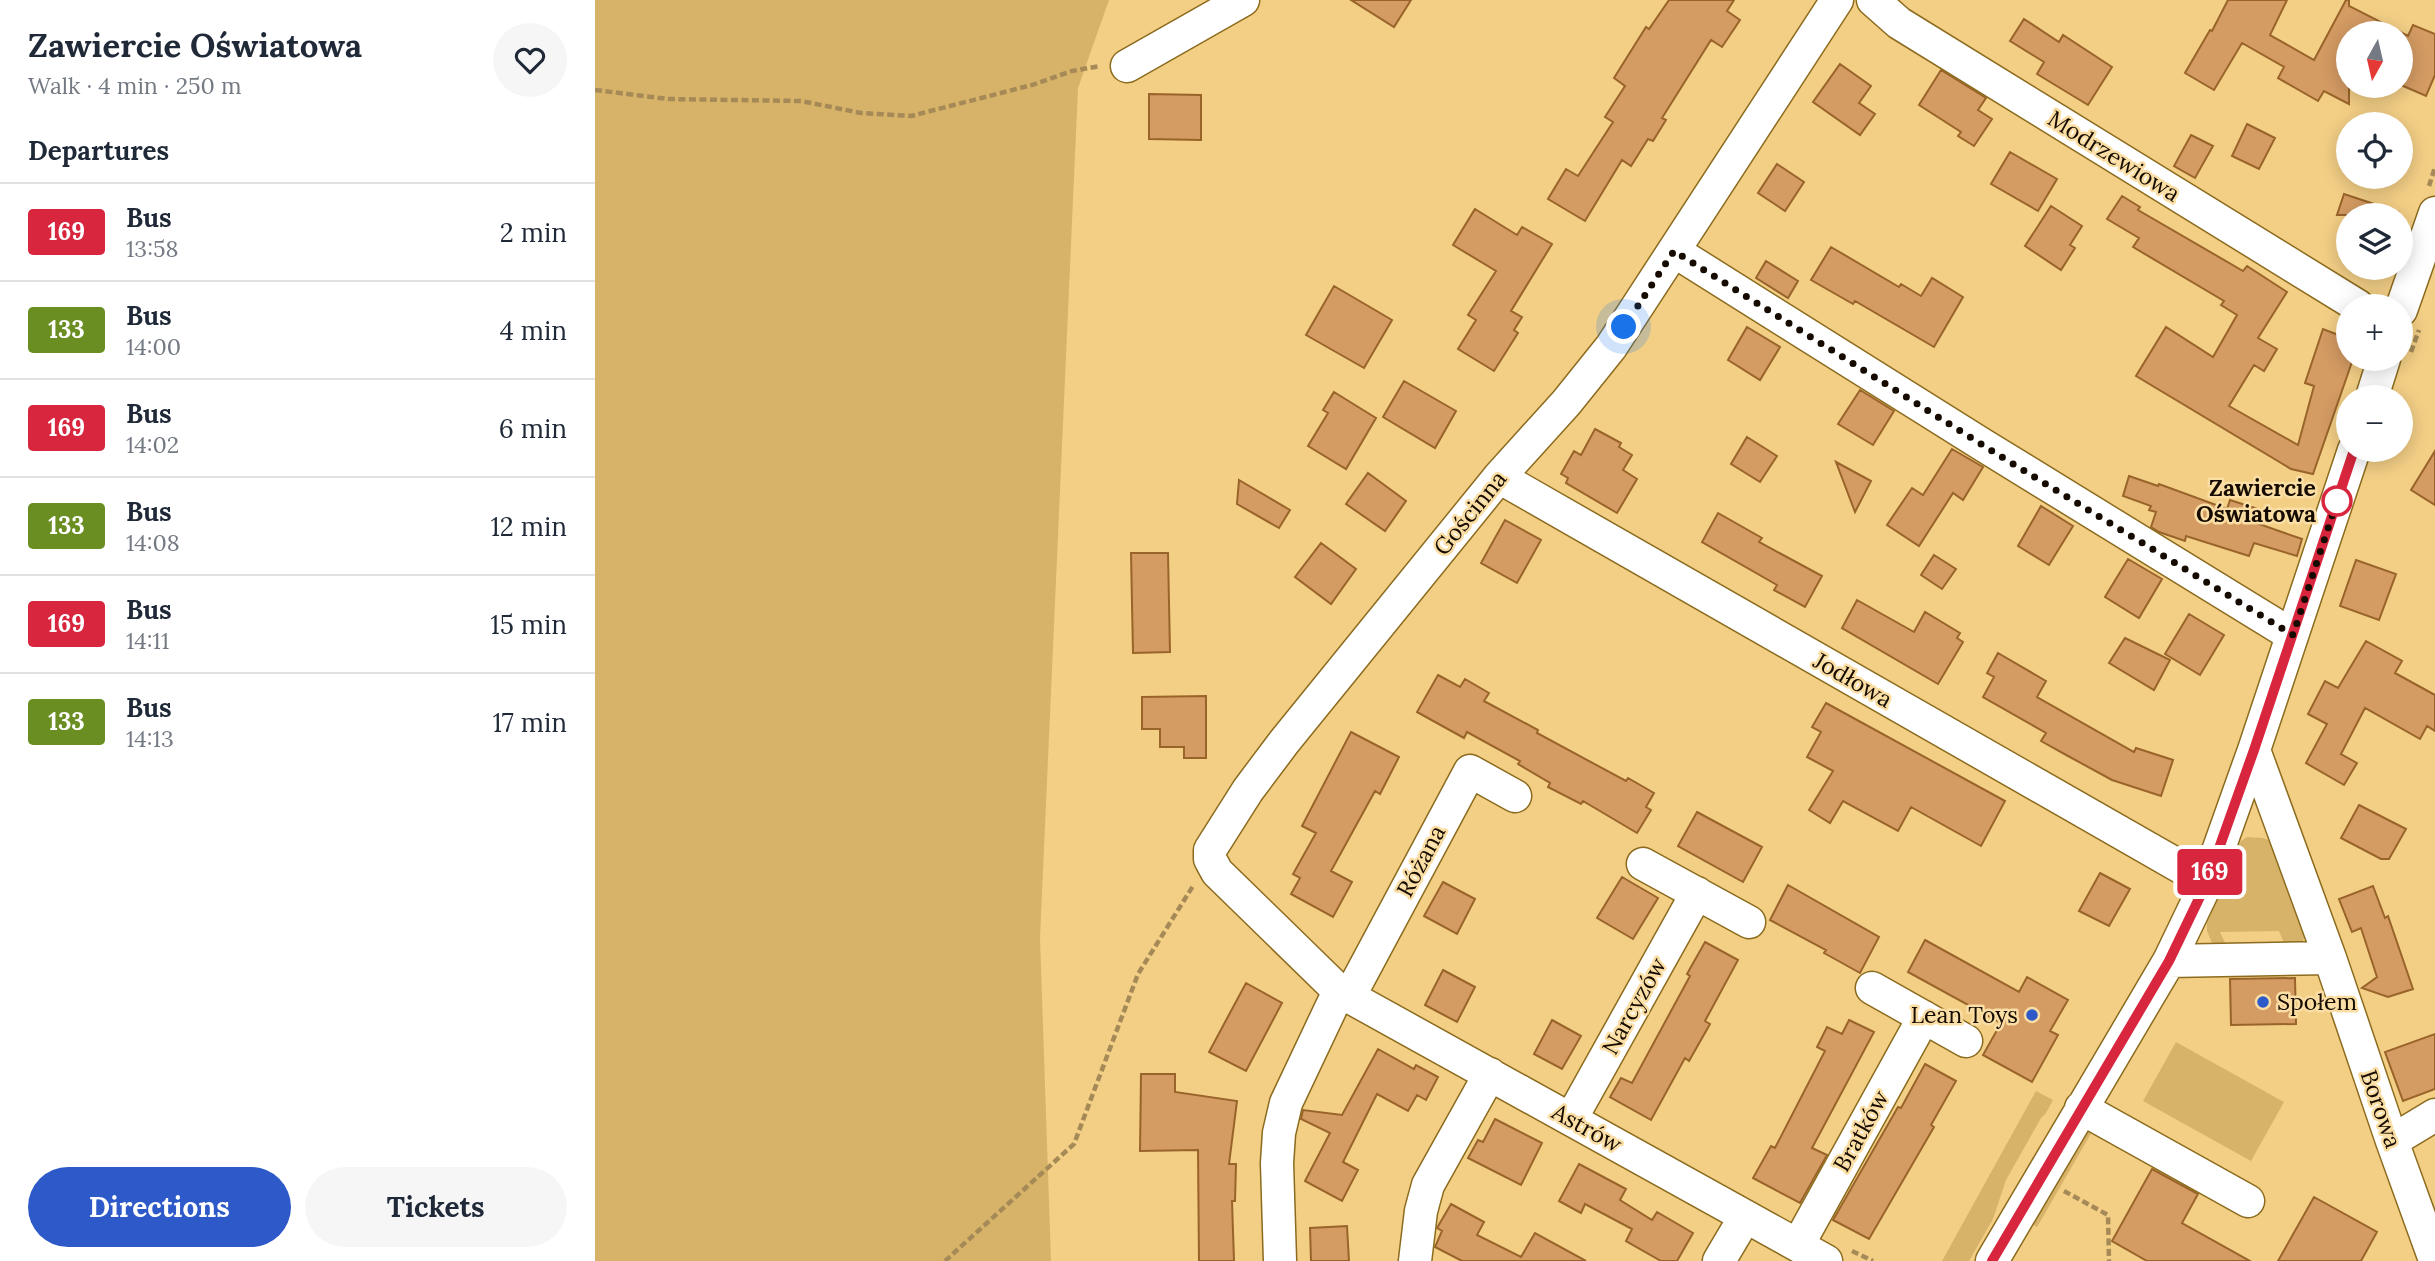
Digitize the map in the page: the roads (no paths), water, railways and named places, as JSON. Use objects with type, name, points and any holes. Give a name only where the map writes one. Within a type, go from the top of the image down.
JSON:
[{"type":"street","points":[[1128,66],[1243,0]]},
{"type":"street","name":"Gościnna","points":[[1344,994],[1217,872],[1210,859],[1210,850],[1265,766],[1499,477],[1595,367],[1837,0]]},
{"type":"street","name":"Modrzewiowa","points":[[1873,0],[1904,12],[2339,294]]},
{"type":"street","points":[[2413,307],[2435,213]]},
{"type":"street","points":[[1674,251],[2005,459],[2293,635]]},
{"type":"street","points":[[1992,1261],[2169,961],[2207,882],[2350,462]]},
{"type":"street","name":"Jodłowa","points":[[1499,477],[2207,882]]},
{"type":"street","name":"Borowa","points":[[2254,750],[2435,1260]]},
{"type":"street","name":"Różana","points":[[1280,1261],[1277,1163],[1279,1133],[1286,1103],[1469,771],[1515,796]]},
{"type":"street","points":[[1643,864],[1749,922]]},
{"type":"street","name":"Narcyzów","points":[[1571,1119],[1697,893]]},
{"type":"street","points":[[2169,961],[2330,958]]},
{"type":"street","points":[[1872,988],[1966,1041]]},
{"type":"street","name":"Astrów","points":[[1344,994],[1826,1261]]},
{"type":"street","name":"Bratków","points":[[1798,1245],[1924,1017]]},
{"type":"street","points":[[1415,1261],[1421,1211],[1428,1185],[1490,1074]]},
{"type":"street","points":[[2081,1108],[2248,1200]]},
{"type":"street","points":[[2392,1141],[2435,1115]]},
{"type":"street","points":[[1719,1261],[1745,1217]]},
{"type":"place","name":"Zawiercie Oświatowa","points":[[2337,501]]},
{"type":"place","name":"Społem","points":[[2263,1002]]},
{"type":"place","name":"Lean Toys","points":[[2032,1015]]}]
